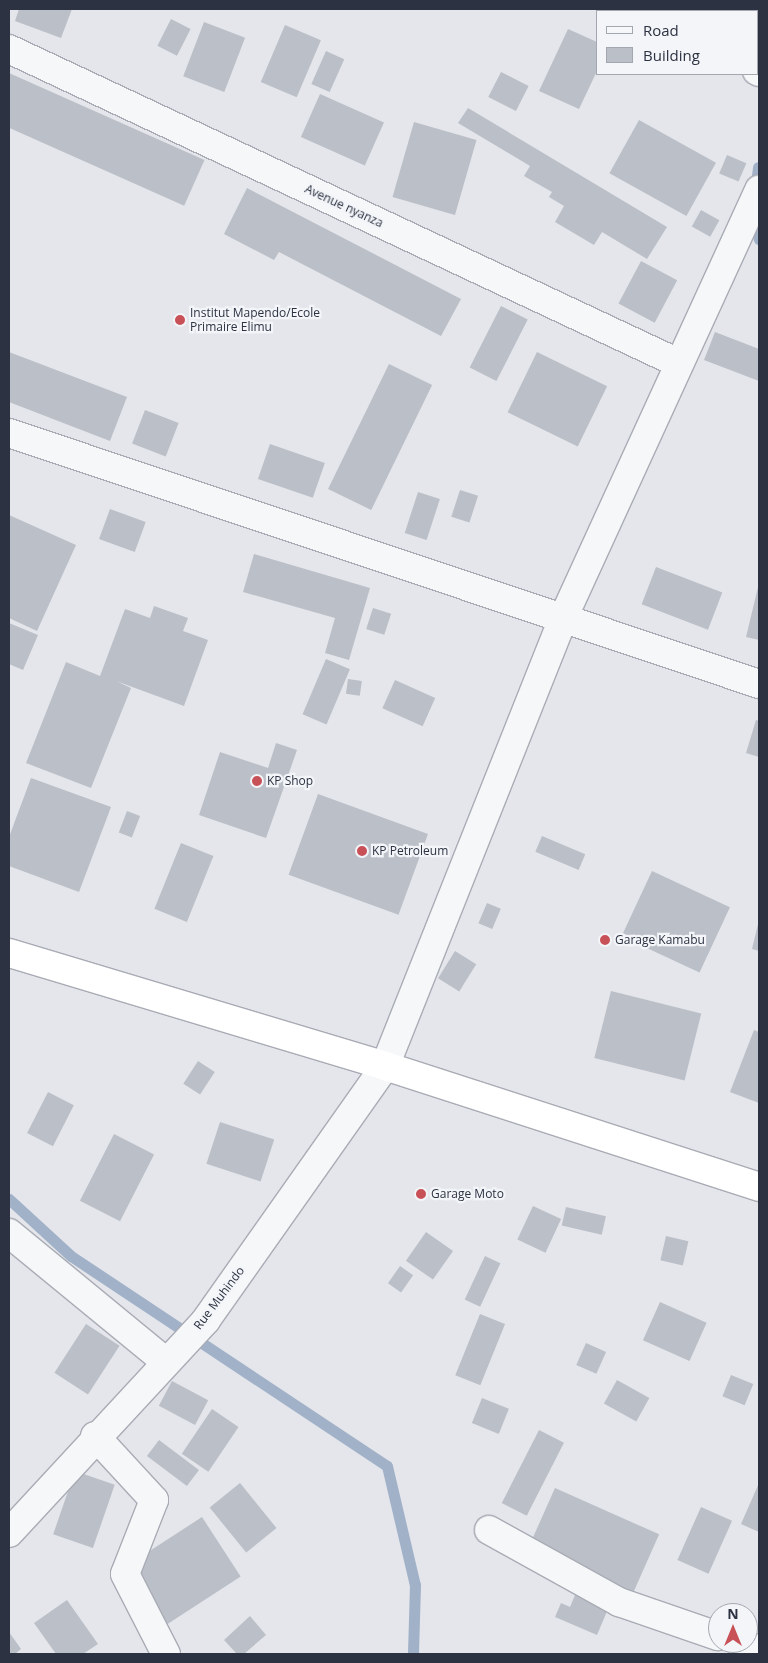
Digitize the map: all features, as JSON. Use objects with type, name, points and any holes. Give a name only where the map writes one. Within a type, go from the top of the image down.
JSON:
[{"type":"highway","points":[[9,953],[385,1066],[759,1187]]},
{"type":"street","name":"Avenue nyanza","points":[[9,48],[678,363]]},
{"type":"street","name":"Rue Muhindo","points":[[9,1533],[95,1436],[206,1320],[385,1066],[564,616],[678,363],[759,190]]},
{"type":"street","points":[[9,433],[564,616],[759,684]]},
{"type":"street","points":[[9,1234],[172,1355]]},
{"type":"street","points":[[95,1436],[154,1500],[126,1574],[166,1654]]},
{"type":"street","points":[[489,1530],[619,1602],[708,1633]]},
{"type":"building","points":[[19,9],[72,9],[61,38],[15,21]]},
{"type":"building","points":[[171,19],[191,29],[177,56],[157,46]]},
{"type":"building","points":[[204,22],[245,38],[224,92],[183,76]]},
{"type":"building","points":[[285,25],[321,40],[297,97],[261,82]]},
{"type":"building","points":[[568,29],[596,42],[596,73],[579,109],[539,91]]},
{"type":"building","points":[[326,51],[344,59],[330,92],[311,84]]},
{"type":"building","points":[[501,72],[529,86],[516,111],[488,97]]},
{"type":"building","points":[[9,73],[204,160],[184,206],[9,128]]},
{"type":"building","points":[[320,94],[384,122],[365,165],[301,137]]},
{"type":"building","points":[[468,108],[667,227],[647,259],[602,232],[594,245],[555,222],[564,206],[549,197],[552,192],[524,176],[530,166],[458,123]]},
{"type":"building","points":[[639,120],[716,163],[686,216],[609,173]]},
{"type":"building","points":[[414,122],[476,140],[455,215],[393,197]]},
{"type":"building","points":[[727,155],[746,163],[739,182],[719,173]]},
{"type":"building","points":[[247,188],[461,299],[441,336],[279,252],[274,260],[224,234]]},
{"type":"building","points":[[701,210],[719,220],[710,237],[692,227]]},
{"type":"building","points":[[641,261],[677,280],[655,323],[618,303]]},
{"type":"building","points":[[501,306],[528,320],[496,381],[470,367]]},
{"type":"building","points":[[715,332],[759,349],[759,381],[704,360]]},
{"type":"building","points":[[9,352],[127,397],[110,441],[9,402]]},
{"type":"building","points":[[537,352],[607,386],[578,446],[508,412]]},
{"type":"building","points":[[389,364],[432,385],[371,510],[328,489]]},
{"type":"building","points":[[145,410],[179,423],[166,457],[132,444]]},
{"type":"building","points":[[270,444],[325,463],[313,498],[258,479]]},
{"type":"building","points":[[460,490],[478,496],[469,523],[451,517]]},
{"type":"building","points":[[418,492],[440,499],[427,540],[405,533]]},
{"type":"building","points":[[110,509],[146,522],[135,552],[99,539]]},
{"type":"building","points":[[9,515],[76,545],[37,631],[9,618]]},
{"type":"building","points":[[254,554],[370,588],[349,660],[325,653],[335,618],[243,592]]},
{"type":"building","points":[[656,567],[722,592],[708,630],[642,604]]},
{"type":"building","points":[[759,583],[759,640],[746,637]]},
{"type":"building","points":[[154,606],[188,618],[183,631],[208,640],[184,706],[116,681],[131,688],[91,788],[26,763],[66,662],[100,676],[125,609],[150,618]]},
{"type":"building","points":[[373,608],[391,614],[384,635],[366,629]]},
{"type":"building","points":[[9,623],[38,635],[23,670],[9,664]]},
{"type":"building","points":[[326,659],[350,669],[326,724],[303,714]]},
{"type":"building","points":[[348,679],[362,681],[360,696],[346,694]]},
{"type":"building","points":[[395,680],[435,698],[423,726],[382,708]]},
{"type":"building","points":[[756,720],[759,721],[759,757],[746,753]]},
{"type":"building","points":[[276,743],[297,750],[266,838],[199,815],[220,752],[268,768]]},
{"type":"building","points":[[31,778],[111,807],[79,892],[9,866],[9,837]]},
{"type":"building","points":[[318,794],[428,834],[399,915],[289,875]]},
{"type":"building","points":[[127,811],[140,816],[132,837],[119,832]]},
{"type":"building","points":[[542,836],[585,854],[579,870],[535,852]]},
{"type":"building","points":[[181,843],[213,856],[187,922],[154,909]]},
{"type":"building","points":[[652,871],[730,907],[700,973],[622,936]]},
{"type":"building","points":[[487,903],[501,909],[492,929],[478,923]]},
{"type":"building","points":[[759,920],[759,951],[752,949]]},
{"type":"building","points":[[455,951],[476,964],[459,991],[438,978]]},
{"type":"building","points":[[611,991],[701,1013],[685,1080],[594,1058]]},
{"type":"building","points":[[754,1030],[759,1032],[759,1103],[730,1092]]},
{"type":"building","points":[[198,1061],[215,1072],[200,1095],[183,1084]]},
{"type":"building","points":[[48,1092],[74,1105],[53,1146],[27,1133]]},
{"type":"building","points":[[220,1122],[274,1140],[261,1181],[206,1164]]},
{"type":"building","points":[[114,1134],[154,1154],[120,1221],[80,1201]]},
{"type":"building","points":[[533,1206],[561,1219],[545,1253],[517,1240]]},
{"type":"building","points":[[566,1207],[606,1216],[602,1235],[562,1226]]},
{"type":"building","points":[[426,1232],[453,1251],[433,1280],[406,1261]]},
{"type":"building","points":[[666,1236],[688,1241],[683,1266],[660,1260]]},
{"type":"building","points":[[485,1256],[500,1263],[480,1307],[465,1300]]},
{"type":"building","points":[[400,1266],[413,1275],[401,1292],[388,1283]]},
{"type":"building","points":[[660,1302],[707,1323],[690,1361],[643,1340]]},
{"type":"building","points":[[480,1314],[505,1324],[480,1385],[455,1375]]},
{"type":"building","points":[[86,1324],[120,1346],[88,1394],[54,1373]]},
{"type":"building","points":[[586,1343],[606,1352],[596,1374],[576,1365]]},
{"type":"building","points":[[731,1375],[753,1384],[745,1405],[722,1396]]},
{"type":"building","points":[[617,1380],[649,1398],[636,1422],[604,1404]]},
{"type":"building","points":[[172,1381],[208,1400],[195,1425],[159,1406]]},
{"type":"building","points":[[482,1398],[509,1409],[499,1434],[472,1423]]},
{"type":"building","points":[[212,1409],[239,1427],[208,1472],[182,1454]]},
{"type":"building","points":[[539,1430],[564,1443],[527,1516],[502,1503]]},
{"type":"building","points":[[159,1440],[199,1470],[187,1486],[147,1456]]},
{"type":"building","points":[[75,1471],[115,1485],[93,1548],[53,1534]]},
{"type":"building","points":[[240,1483],[277,1528],[246,1553],[210,1508]]},
{"type":"building","points":[[759,1483],[759,1532],[741,1524]]},
{"type":"building","points":[[555,1488],[659,1534],[629,1603],[524,1557]]},
{"type":"building","points":[[701,1507],[732,1521],[708,1574],[677,1560]]},
{"type":"building","points":[[202,1517],[241,1577],[152,1634],[113,1575]]},
{"type":"building","points":[[578,1588],[611,1602],[597,1635],[555,1617],[561,1603],[570,1607]]},
{"type":"building","points":[[67,1600],[98,1644],[83,1654],[56,1654],[34,1623]]},
{"type":"building","points":[[250,1616],[266,1635],[244,1654],[237,1654],[224,1640]]},
{"type":"building","points":[[9,1632],[21,1649],[15,1654],[9,1654]]},
{"type":"waterway","points":[[755,192],[758,167]]},
{"type":"waterway","points":[[753,217],[759,239]]},
{"type":"waterway","points":[[9,1199],[71,1256],[387,1466],[415,1585],[413,1654]]},
{"type":"place","name":"Institut Mapendo/Ecole Primaire Elimu","points":[[180,320]]},
{"type":"place","name":"KP Shop","points":[[257,781]]},
{"type":"place","name":"KP Petroleum","points":[[362,851]]},
{"type":"place","name":"Garage Kamabu","points":[[605,940]]},
{"type":"place","name":"Garage Moto","points":[[421,1194]]}]
